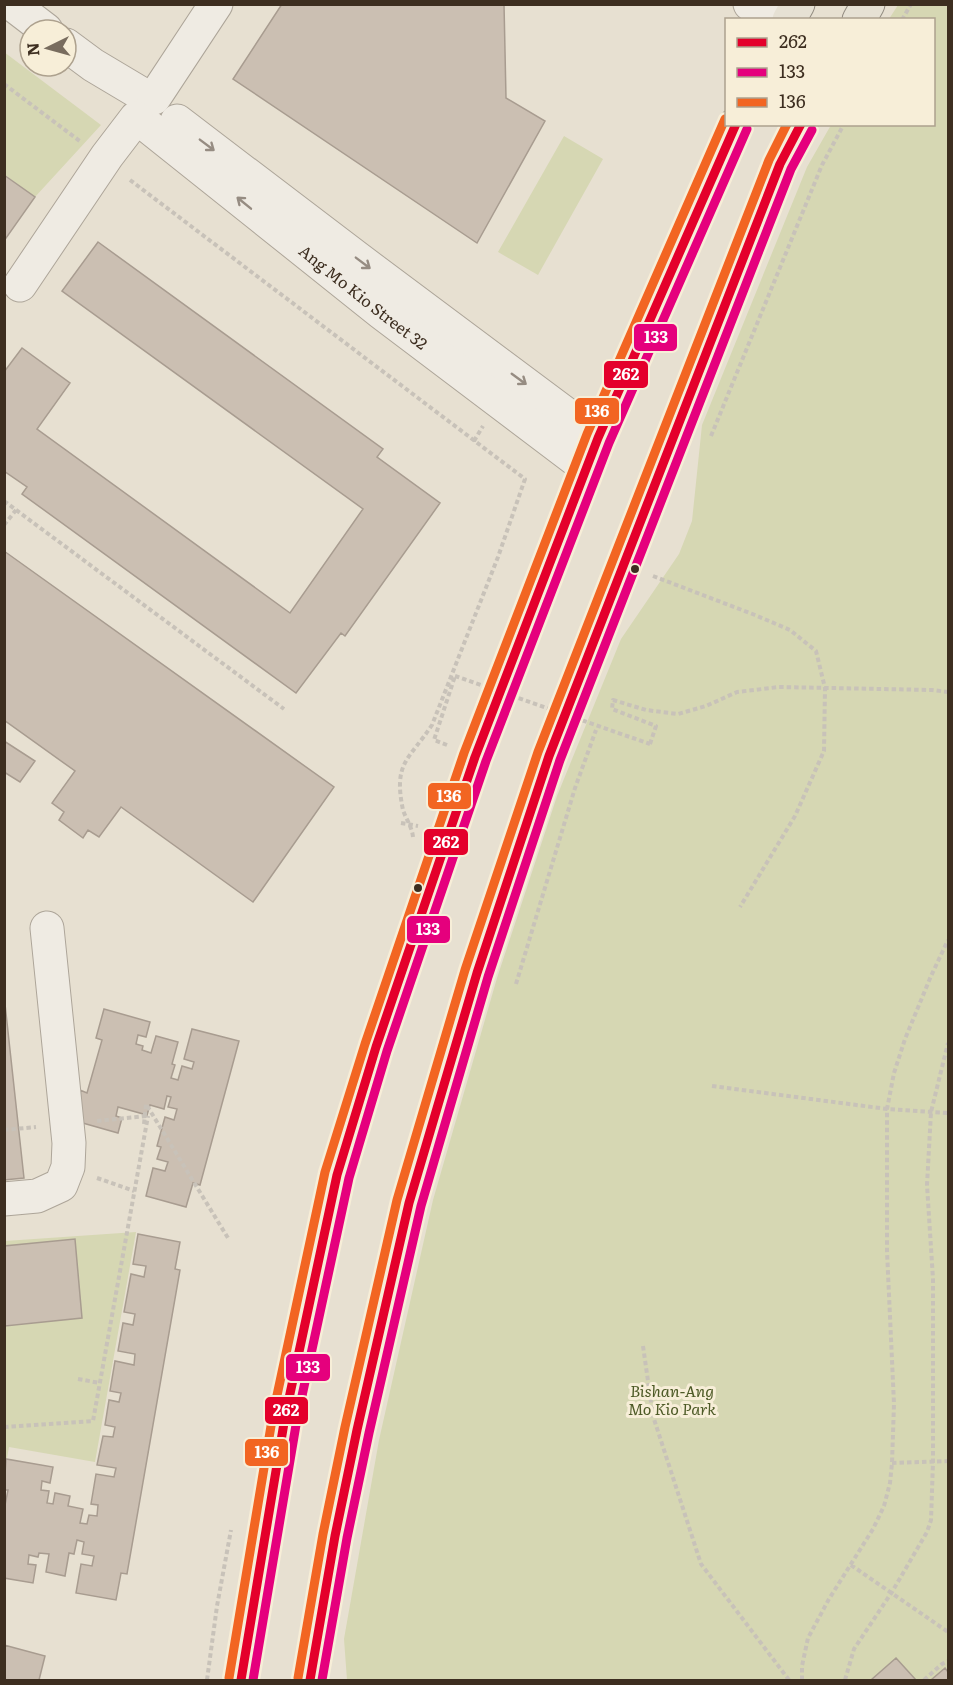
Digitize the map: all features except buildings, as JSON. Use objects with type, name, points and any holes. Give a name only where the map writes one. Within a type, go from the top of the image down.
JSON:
[{"type":"main road","points":[[790,18],[798,4]]},
{"type":"main road","points":[[860,18],[868,4]]},
{"type":"main road","points":[[241,1680],[285,1417],[337,1175],[376,1047],[475,757],[593,453],[735,126]]},
{"type":"main road","points":[[310,1680],[335,1536],[406,1214],[477,973],[549,756],[776,174],[800,126]]},
{"type":"street","points":[[12,4],[30,18]]},
{"type":"street","points":[[20,285],[104,160],[146,110],[216,4]]},
{"type":"street","points":[[750,4],[773,18]]},
{"type":"street","points":[[4,24],[18,34]]},
{"type":"street","name":"Ang Mo Kio Street 32","points":[[78,54],[382,313],[593,453]]},
{"type":"street","name":"Ang Mo Kio Street 32","points":[[78,73],[146,110]]},
{"type":"street","points":[[4,1199],[37,1196],[61,1185],[68,1167],[69,1143],[47,928]]},
{"type":"path","points":[[903,18],[911,4]]},
{"type":"path","points":[[4,84],[525,479]]},
{"type":"path","points":[[706,446],[822,165],[843,126]]},
{"type":"path","points":[[4,501],[284,709]]},
{"type":"path","points":[[4,525],[16,510]]},
{"type":"path","points":[[653,576],[790,630],[816,651],[825,688],[824,751],[795,816],[740,908]]},
{"type":"path","points":[[475,757],[434,740],[455,676],[650,744],[656,726],[612,709],[613,700],[646,710],[678,714],[736,692],[779,687],[948,692]]},
{"type":"path","points":[[516,984],[574,788],[599,721]]},
{"type":"path","points":[[401,823],[419,826]]},
{"type":"path","points":[[802,1680],[802,1666],[808,1638],[829,1599],[873,1529],[884,1506],[890,1483],[894,1404],[887,1251],[887,1109],[894,1073],[905,1039],[948,940]]},
{"type":"path","points":[[845,1680],[854,1649],[892,1592],[927,1532],[931,1520],[933,1279],[927,1185],[931,1112],[948,1043]]},
{"type":"path","points":[[712,1086],[887,1109],[948,1113]]},
{"type":"path","points":[[68,1167],[134,1192],[147,1104],[228,1238]]},
{"type":"path","points":[[4,1426],[93,1421],[147,1116]]},
{"type":"path","points":[[643,1346],[653,1416],[701,1564],[789,1680]]},
{"type":"path","points":[[78,1379],[100,1383]]},
{"type":"path","points":[[892,1463],[948,1461]]},
{"type":"path","points":[[851,1565],[948,1632]]},
{"type":"path","points":[[924,1680],[948,1661]]},
{"type":"green space","name":"Bishan-Ang Mo Kio Park","points":[[898,5],[948,5],[948,1680],[347,1680],[344,1639],[379,1440],[433,1200],[497,978],[557,796],[621,639],[679,554],[692,521],[702,425],[807,167],[830,126],[935,126],[935,18],[890,18]]},
{"type":"green space","points":[[4,52],[18,63],[18,78],[39,78],[101,125],[35,197],[5,175]]},
{"type":"green space","points":[[564,136],[603,159],[538,275],[498,252]]},
{"type":"green space","points":[[136,1232],[95,1462],[9,1447],[5,1469],[5,1241]]},
{"type":"transit line","name":"136","points":[[229,1678],[273,1414],[325,1172],[365,1044],[464,753],[587,434],[725,119]]},
{"type":"transit line","name":"262","points":[[241,1680],[285,1417],[337,1175],[376,1047],[475,757],[598,438],[735,126]]},
{"type":"transit line","name":"136","points":[[298,1678],[323,1534],[345,1427],[397,1200],[465,970],[538,752],[769,160],[786,126]]},
{"type":"transit line","name":"262","points":[[310,1680],[335,1536],[409,1203],[477,973],[549,756],[780,164],[800,126]]},
{"type":"transit line","name":"133","points":[[253,1680],[297,1419],[349,1178],[387,1051],[486,761],[609,443],[747,129]]},
{"type":"transit line","name":"133","points":[[322,1680],[347,1538],[421,1206],[488,977],[560,760],[791,169],[812,130]]}]
